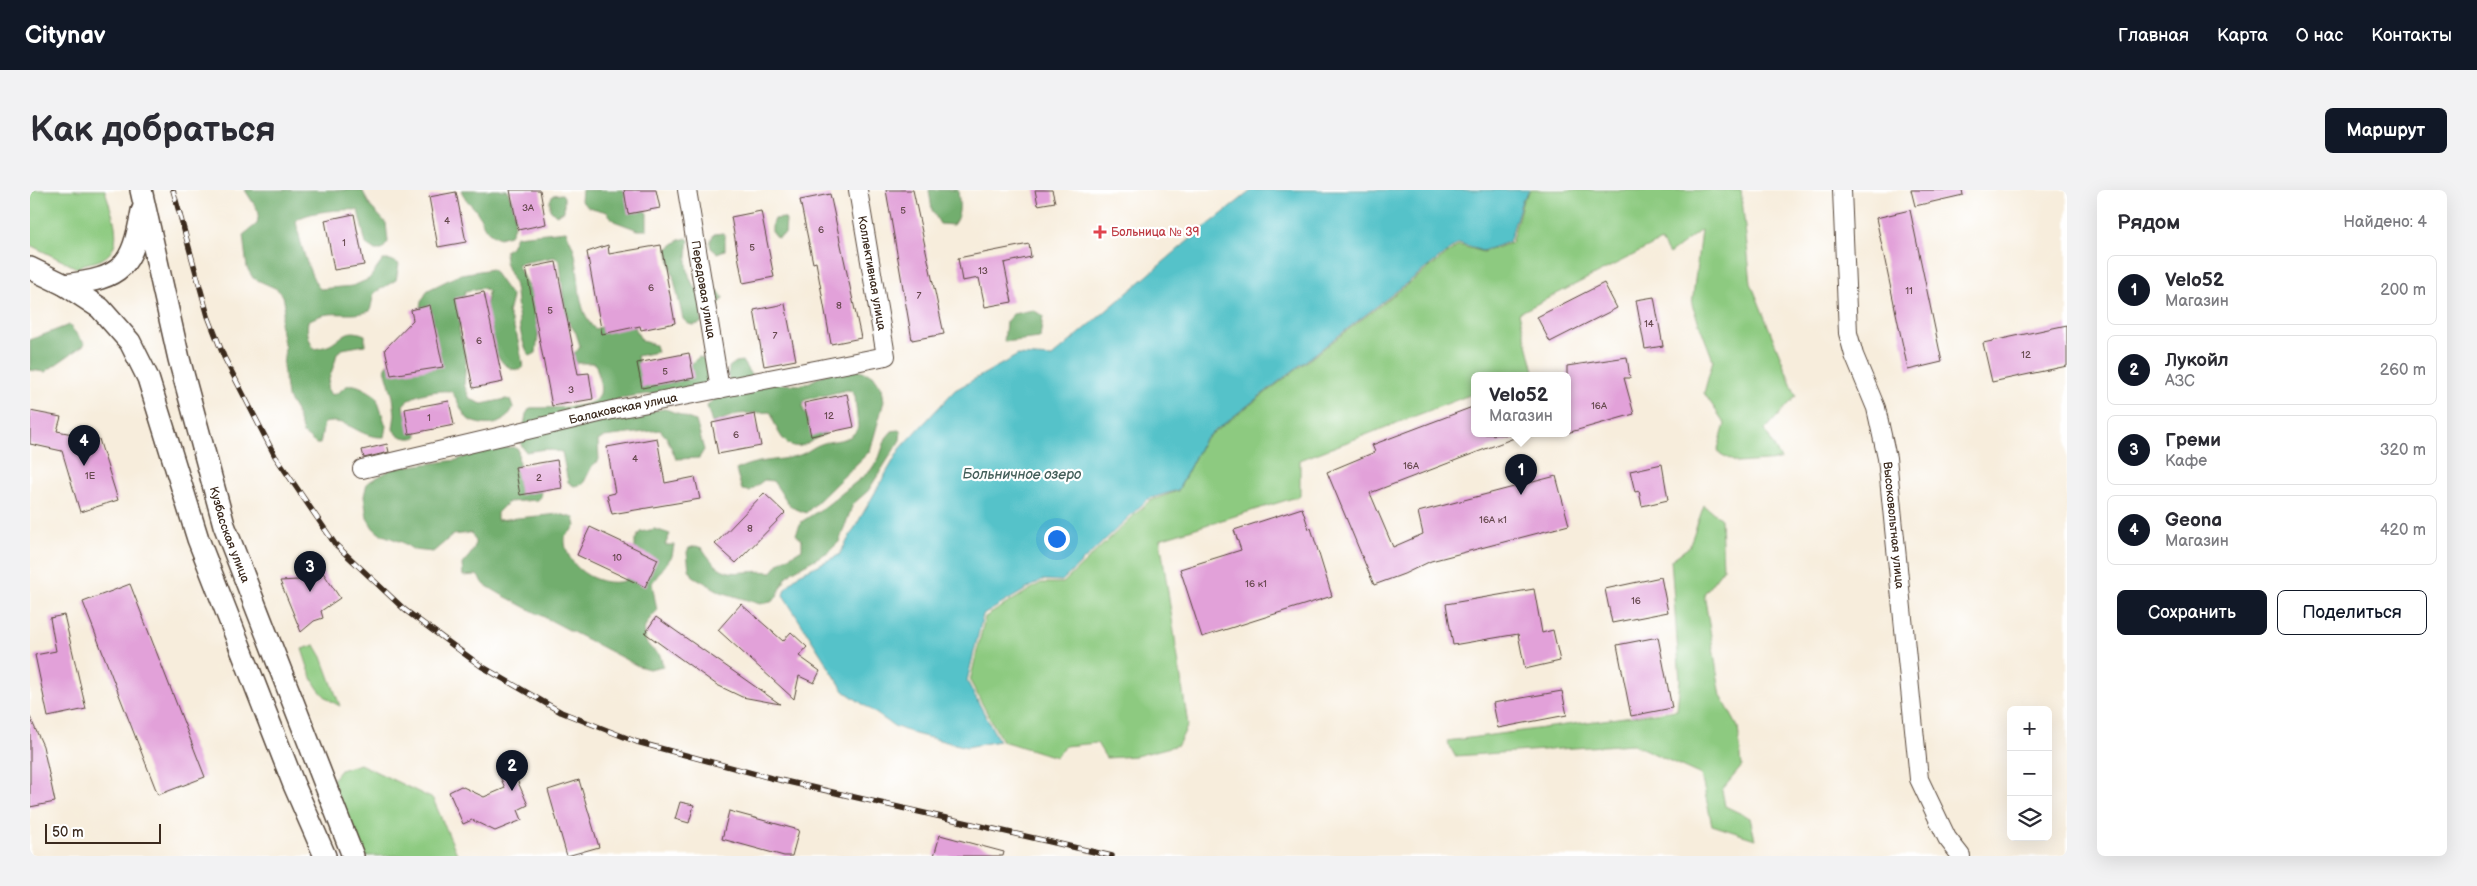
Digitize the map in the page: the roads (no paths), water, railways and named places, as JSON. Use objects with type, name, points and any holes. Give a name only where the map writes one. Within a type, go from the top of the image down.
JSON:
[{"type":"main road","points":[[66,285],[97,281],[112,274],[127,262],[136,245],[142,195]]},
{"type":"main road","name":"Кузбасская улица","points":[[142,195],[179,359],[224,525],[353,856]]},
{"type":"main road","points":[[30,268],[66,285],[100,308],[130,342],[148,378],[198,539],[294,785],[325,856]]},
{"type":"street","name":"Передовая улица","points":[[687,190],[720,389]]},
{"type":"street","name":"Коллективная улица","points":[[858,190],[886,356]]},
{"type":"street","name":"Высоковольтная улица","points":[[1842,190],[1848,333],[1854,355],[1876,408],[1887,458],[1919,778],[1947,838],[1961,856]]},
{"type":"street","name":"Балаковская улица","points":[[362,469],[621,408],[886,356]]},
{"type":"water","name":"Больничное озеро","points":[[1252,190],[1530,190],[1522,200],[1509,242],[1482,251],[1459,243],[1204,439],[1178,490],[1148,499],[1062,581],[1042,580],[983,615],[967,681],[999,741],[967,747],[915,734],[894,726],[844,691],[783,595],[785,589],[799,574],[839,555],[900,449],[955,390],[1018,355],[1052,357],[1188,241]]},
{"type":"railway","points":[[173,190],[208,316],[224,357],[275,456],[335,544],[405,610],[481,666],[561,712],[637,742],[771,778],[1112,856]]},
{"type":"place","name":"Больница № 39","points":[[1100,232]]},
{"type":"place","name":"Geona","points":[[84,466]]},
{"type":"place","name":"Velo52","points":[[1521,495]]},
{"type":"place","name":"Греми","points":[[310,592]]},
{"type":"place","name":"Лукойл","points":[[512,791]]}]
